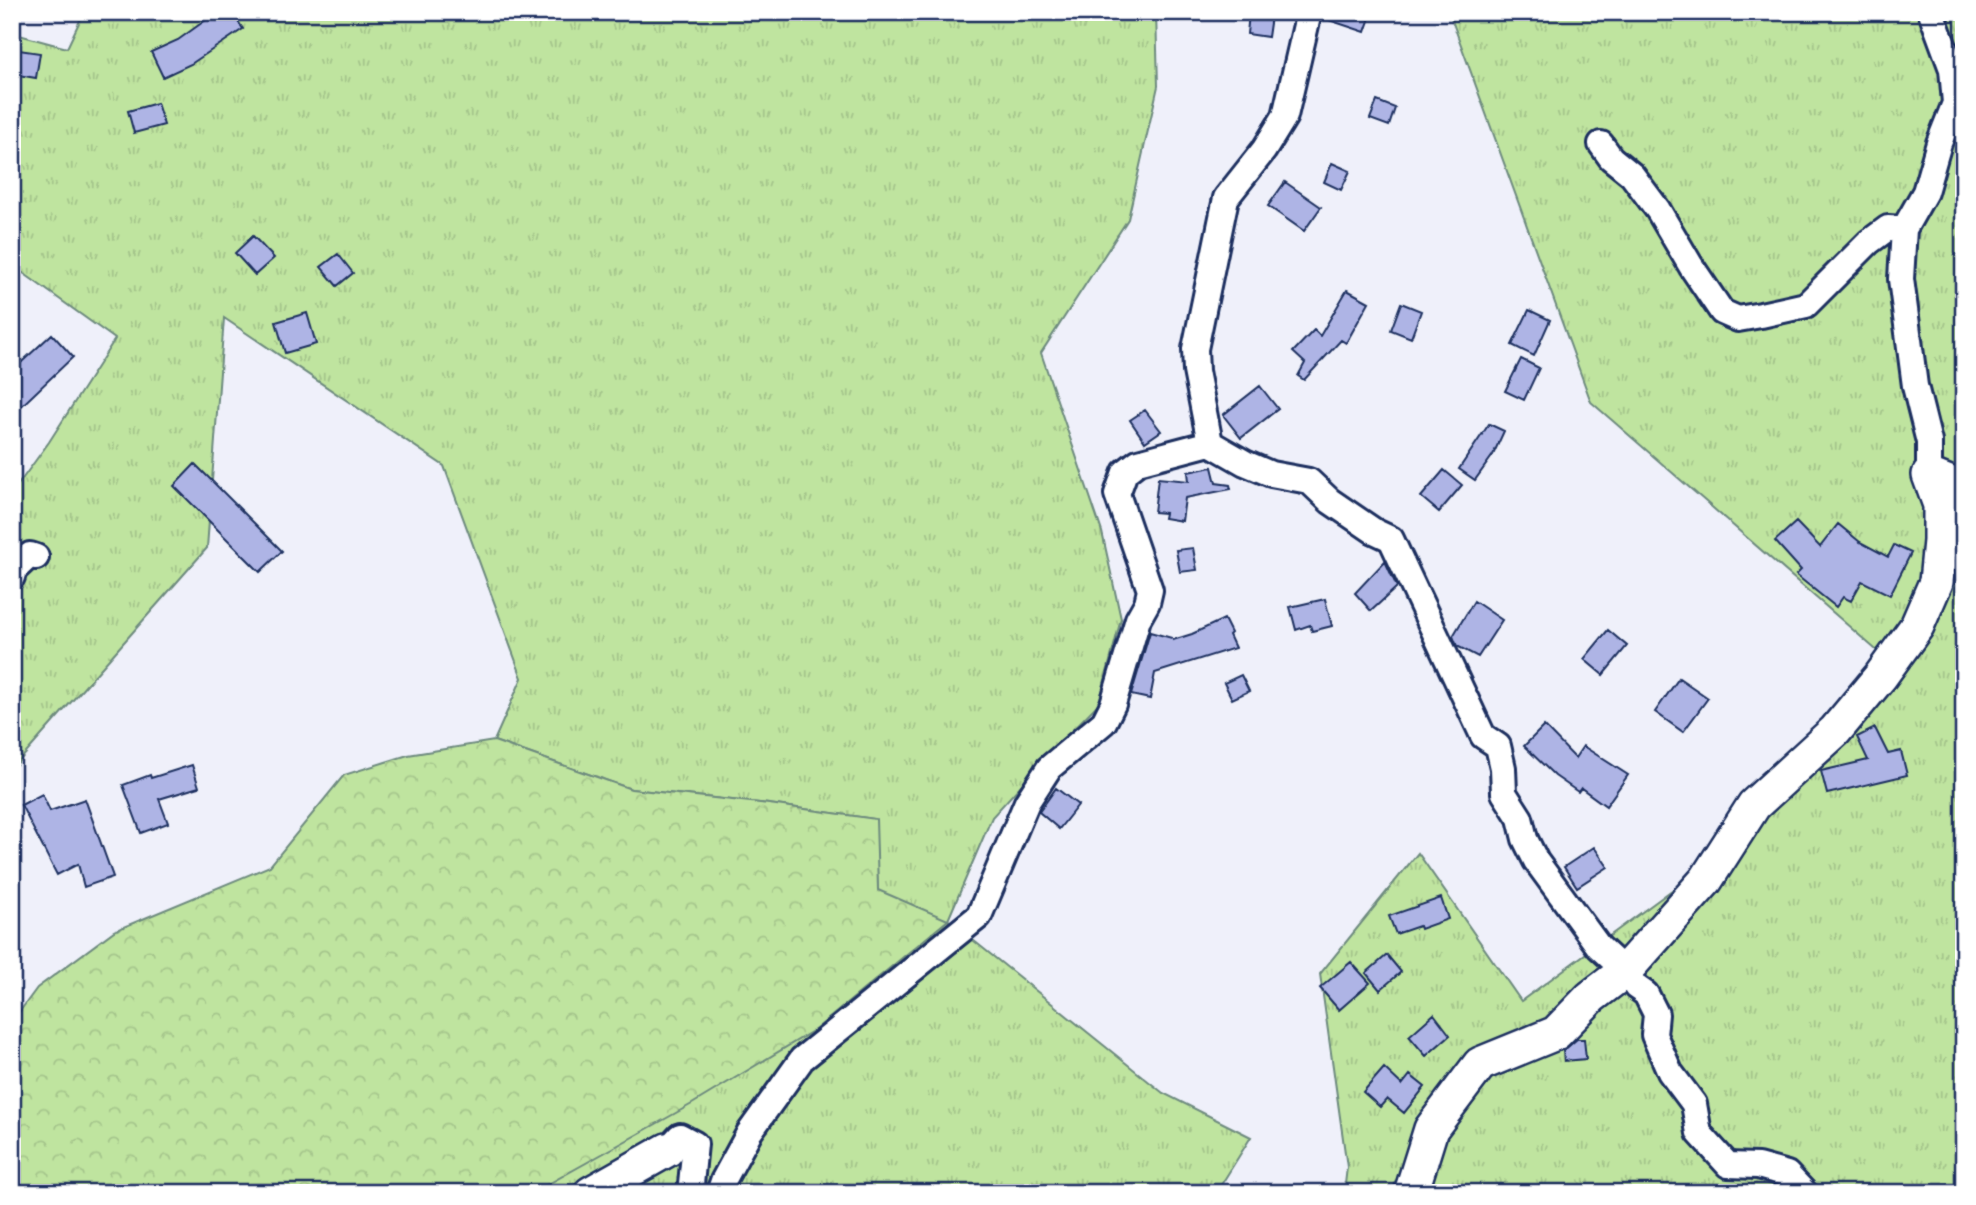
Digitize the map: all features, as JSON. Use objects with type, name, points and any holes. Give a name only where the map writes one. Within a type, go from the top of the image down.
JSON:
[{"type":"street","points":[[1210,443],[1196,371],[1195,349],[1226,198],[1264,150],[1284,116],[1309,12]]},
{"type":"street","points":[[1411,1193],[1432,1129],[1480,1064],[1556,1033],[1591,997],[1625,971],[1706,880],[1754,805],[1835,730],[1880,677],[1917,626],[1936,582],[1940,505],[1929,475],[1929,442],[1914,386],[1901,279],[1904,229],[1925,192],[1939,143],[1955,103],[1952,69],[1931,12]]},
{"type":"street","points":[[1601,144],[1611,158],[1632,175],[1658,210],[1722,312],[1738,319],[1806,305],[1870,242],[1888,228],[1904,229]]},
{"type":"street","points":[[719,1193],[749,1133],[802,1059],[979,916],[1027,802],[1049,768],[1104,722],[1113,704],[1138,619],[1147,603],[1150,590],[1117,494],[1125,472],[1138,462],[1210,443],[1270,474],[1309,481],[1330,501],[1391,540],[1483,736],[1498,746],[1503,768],[1504,793],[1520,818],[1525,839],[1599,947],[1625,971],[1636,987],[1646,994],[1656,1014],[1654,1035],[1670,1072],[1694,1104],[1699,1133],[1728,1165],[1758,1166],[1787,1174],[1805,1193]]},
{"type":"street","points":[[1929,475],[1964,489]]},
{"type":"street","points":[[12,578],[14,570],[30,555],[36,556]]},
{"type":"street","points":[[645,1193],[652,1169],[680,1136],[695,1144],[691,1184],[694,1193]]},
{"type":"street","points":[[591,1193],[667,1150]]},
{"type":"green space","points":[[84,12],[1156,12],[1158,86],[1128,219],[1041,353],[1102,532],[1121,619],[1099,703],[992,817],[948,920],[1163,1093],[1251,1137],[1216,1193],[532,1193],[816,1029],[878,890],[875,819],[631,789],[494,741],[522,678],[444,466],[224,318],[207,548],[12,769],[12,493],[49,442],[115,339],[12,265],[12,33],[67,48]]},
{"type":"green space","points":[[1449,12],[1964,12],[1964,1193],[1344,1193],[1347,1167],[1320,974],[1418,853],[1521,1001],[1676,887],[1890,662],[1591,402]]},
{"type":"green space","points":[[494,741],[631,789],[876,819],[878,890],[948,920],[816,1029],[692,1104],[532,1193],[12,1193],[12,1022],[37,988],[114,931],[270,866],[344,775],[408,755]]},
{"type":"building","points":[[217,12],[232,12],[243,29],[191,64],[163,77],[151,52],[178,40]]},
{"type":"building","points":[[1323,12],[1372,12],[1365,32],[1323,18]]},
{"type":"building","points":[[1249,13],[1271,16],[1268,37],[1247,34]]},
{"type":"building","points":[[12,49],[40,53],[36,78],[12,74]]},
{"type":"building","points":[[1377,101],[1395,108],[1389,126],[1370,119]]},
{"type":"building","points":[[157,103],[164,125],[134,133],[128,111]]},
{"type":"building","points":[[1332,163],[1350,171],[1341,190],[1324,182]]},
{"type":"building","points":[[1285,182],[1321,207],[1304,231],[1268,206]]},
{"type":"building","points":[[253,236],[274,258],[255,275],[235,253]]},
{"type":"building","points":[[338,254],[353,273],[337,286],[321,267]]},
{"type":"building","points":[[1347,290],[1369,302],[1346,343],[1341,340],[1304,380],[1298,376],[1305,363],[1293,352],[1314,330],[1320,336]]},
{"type":"building","points":[[1401,303],[1421,311],[1411,338],[1391,330]]},
{"type":"building","points":[[1529,310],[1550,320],[1534,356],[1512,345]]},
{"type":"building","points":[[307,313],[316,344],[285,353],[276,322]]},
{"type":"building","points":[[52,334],[73,357],[12,415],[12,371]]},
{"type":"building","points":[[1521,359],[1539,368],[1524,400],[1505,391]]},
{"type":"building","points":[[1260,386],[1278,409],[1241,438],[1223,415]]},
{"type":"building","points":[[1145,410],[1161,431],[1145,442],[1130,420]]},
{"type":"building","points":[[1489,424],[1504,431],[1493,455],[1475,480],[1459,469]]},
{"type":"building","points":[[195,464],[282,551],[260,572],[174,486]]},
{"type":"building","points":[[1212,467],[1216,483],[1230,485],[1231,489],[1185,498],[1182,521],[1164,518],[1165,513],[1154,512],[1158,478],[1189,481],[1188,472]]},
{"type":"building","points":[[1444,470],[1462,485],[1439,512],[1421,497]]},
{"type":"building","points":[[1796,522],[1820,547],[1838,524],[1860,542],[1888,557],[1894,545],[1911,553],[1890,595],[1862,581],[1851,601],[1843,597],[1836,607],[1796,575],[1801,570],[1775,541]]},
{"type":"building","points":[[1193,548],[1197,570],[1180,572],[1176,550]]},
{"type":"building","points":[[1385,561],[1397,587],[1371,611],[1355,593]]},
{"type":"building","points":[[1325,599],[1332,626],[1312,631],[1310,625],[1296,630],[1290,607]]},
{"type":"building","points":[[1474,601],[1502,620],[1478,657],[1457,646],[1453,636]]},
{"type":"building","points":[[1224,619],[1235,648],[1155,673],[1150,699],[1131,695],[1150,632],[1173,640]]},
{"type":"building","points":[[1608,630],[1627,646],[1603,675],[1584,659]]},
{"type":"building","points":[[1241,675],[1249,691],[1232,699],[1224,683]]},
{"type":"building","points":[[1679,678],[1708,698],[1683,732],[1655,712]]},
{"type":"building","points":[[1544,726],[1575,758],[1583,746],[1628,775],[1606,806],[1581,788],[1578,792],[1555,776],[1524,746]]},
{"type":"building","points":[[1875,728],[1888,754],[1901,751],[1907,775],[1827,794],[1821,771],[1868,760],[1857,737]]},
{"type":"building","points":[[192,765],[199,787],[159,799],[168,823],[141,833],[123,785]]},
{"type":"building","points":[[1056,788],[1078,805],[1059,829],[1039,812]]},
{"type":"building","points":[[42,794],[50,811],[85,799],[113,877],[84,887],[78,864],[57,875],[21,805]]},
{"type":"building","points":[[1594,847],[1608,867],[1577,887],[1564,867]]},
{"type":"building","points":[[1441,898],[1448,919],[1396,934],[1389,916]]},
{"type":"building","points":[[1387,955],[1401,972],[1380,990],[1366,973]]},
{"type":"building","points":[[1351,962],[1370,983],[1339,1010],[1320,988]]},
{"type":"building","points":[[1434,1014],[1450,1035],[1426,1056],[1409,1036]]},
{"type":"building","points":[[1577,1039],[1584,1039],[1586,1059],[1564,1061],[1563,1051]]},
{"type":"building","points":[[1384,1068],[1402,1085],[1410,1075],[1425,1087],[1404,1113],[1387,1099],[1380,1107],[1363,1092]]}]
